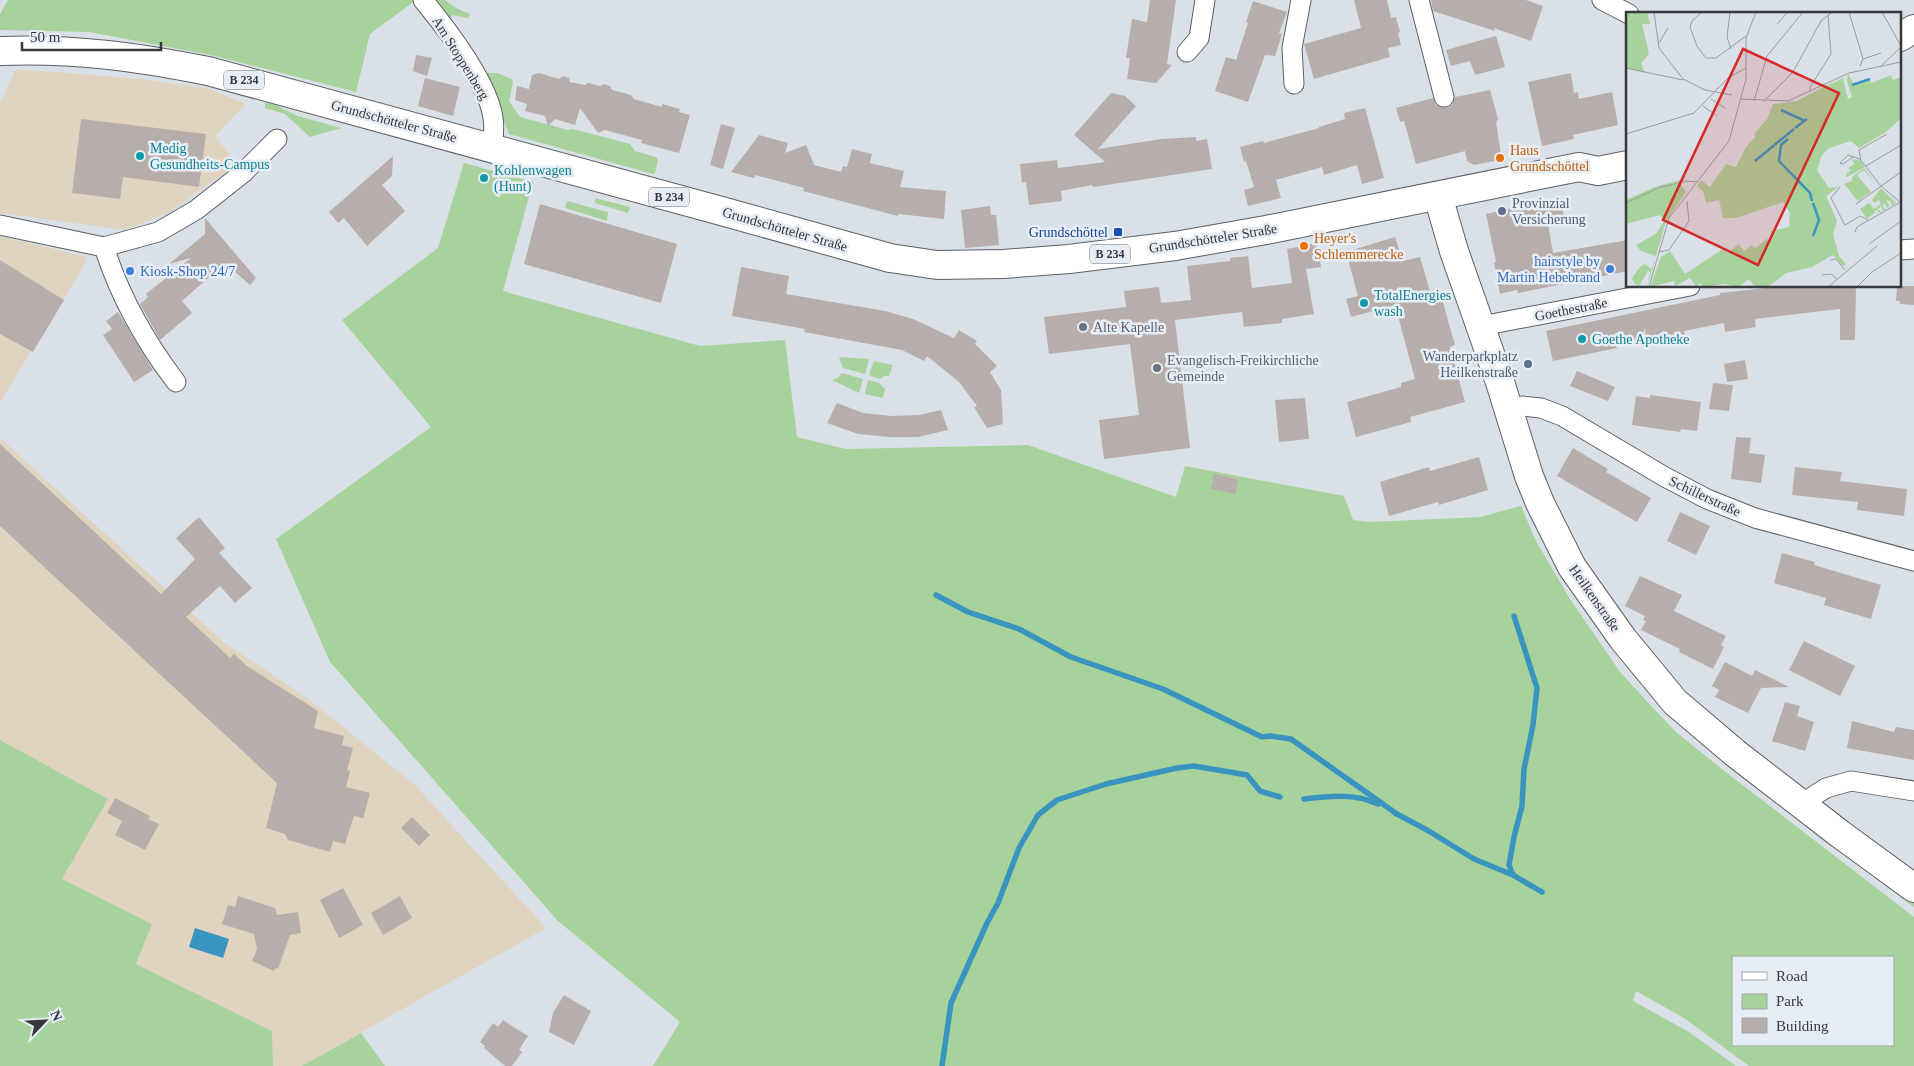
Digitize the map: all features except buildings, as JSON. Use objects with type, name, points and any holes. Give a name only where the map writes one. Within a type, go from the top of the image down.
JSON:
[{"type":"main road","points":[[1902,36],[1914,29]]},
{"type":"main road","name":"Grundschötteler Straße","points":[[0,50],[28,49],[94,53],[132,57],[189,67],[245,80],[890,258],[937,265],[994,265],[1068,259],[1175,246],[1266,230],[1579,168],[1598,171],[1626,165]]},
{"type":"main road","name":"Grundschötteler Straße","points":[[1579,168],[1595,156],[1626,148]]},
{"type":"main road","name":"Heilkenstraße","points":[[1438,196],[1454,251],[1481,326],[1529,476],[1540,503],[1572,567],[1623,638],[1675,702],[1735,753],[1914,888]]},
{"type":"street","name":"Am Stoppenberg","points":[[423,0],[444,26],[482,84],[489,99],[494,127],[492,148]]},
{"type":"street","points":[[1187,52],[1199,38],[1205,0]]},
{"type":"street","points":[[1294,84],[1292,48],[1301,0]]},
{"type":"street","points":[[1419,0],[1444,97]]},
{"type":"street","points":[[1602,0],[1626,13]]},
{"type":"street","points":[[0,225],[104,247],[158,232],[196,210],[243,173],[277,139]]},
{"type":"street","points":[[104,247],[122,297],[137,326],[176,382]]},
{"type":"street","name":"Goethestraße","points":[[1481,326],[1680,288]]},
{"type":"street","name":"Schillerstraße","points":[[1508,409],[1522,406],[1542,408],[1562,416],[1665,477],[1707,499],[1755,518],[1914,561]]},
{"type":"street","points":[[1801,804],[1826,788],[1851,781],[1914,791]]},
{"type":"shaded area","points":[[16,69],[132,78],[207,88],[246,104],[215,136],[237,164],[168,213],[125,230],[0,213],[0,103]]},
{"type":"shaded area","points":[[0,236],[87,257],[82,269],[0,402]]},
{"type":"shaded area","points":[[0,438],[225,643],[311,701],[415,785],[546,928],[302,1066],[273,1066],[272,1031],[136,964],[152,924],[61,879],[107,799],[0,740]]},
{"type":"green space","points":[[8,0],[416,0],[370,34],[356,92],[211,55],[89,32],[0,30],[0,14]]},
{"type":"green space","points":[[429,0],[445,0],[456,8],[470,14],[468,18],[452,15],[448,28]]},
{"type":"green space","points":[[497,73],[512,79],[509,101],[520,117],[630,144],[635,151],[656,157],[658,160],[655,173],[509,134],[485,74]]},
{"type":"green space","points":[[265,103],[273,104],[298,116],[341,128],[310,137],[285,114],[265,108]]},
{"type":"green space","points":[[464,163],[533,182],[503,291],[700,346],[785,340],[797,437],[846,449],[1028,445],[1176,497],[1185,466],[1344,496],[1353,520],[1371,522],[1480,517],[1521,506],[1536,541],[1570,599],[1620,672],[1654,709],[1676,732],[1723,770],[1914,917],[1914,1066],[1749,1066],[1684,1018],[1636,991],[1633,1001],[1689,1032],[1736,1066],[653,1066],[680,1022],[558,921],[330,662],[276,539],[431,427],[342,320],[438,248]]},
{"type":"green space","points":[[595,198],[630,207],[628,213],[595,203]]},
{"type":"green space","points":[[567,201],[608,212],[607,221],[565,208]]},
{"type":"green space","points":[[839,357],[869,359],[865,374],[843,368]]},
{"type":"green space","points":[[874,361],[893,365],[889,376],[884,376],[880,379],[869,375]]},
{"type":"green space","points":[[842,373],[863,379],[859,393],[832,380],[838,378]]},
{"type":"green space","points":[[868,380],[879,383],[885,389],[883,398],[865,394]]},
{"type":"green space","points":[[0,740],[108,799],[62,879],[152,924],[136,964],[272,1031],[273,1066],[0,1066]]},
{"type":"green space","points":[[1838,843],[1914,899],[1914,907],[1835,848]]},
{"type":"green space","points":[[361,1033],[385,1066],[302,1066]]},
{"type":"water","points":[[195,928],[229,939],[223,958],[189,947]]},
{"type":"waterway","points":[[936,595],[968,612],[1019,629],[1071,657],[1163,689],[1262,737],[1270,736],[1291,739],[1397,814]]},
{"type":"waterway","points":[[1513,875],[1509,865],[1522,806],[1524,769],[1533,725],[1537,688],[1514,616]]},
{"type":"waterway","points":[[942,1066],[951,1003],[998,903],[1019,848],[1038,815],[1057,800],[1106,784],[1194,766],[1247,775],[1260,791],[1280,797]]},
{"type":"waterway","points":[[1304,799],[1332,796],[1351,797],[1378,804]]},
{"type":"waterway","points":[[1395,813],[1474,859],[1513,875],[1542,892]]},
{"type":"place","name":"Medig Gesundheits-Campus","points":[[140,156]]},
{"type":"place","name":"Haus Grundschöttel","points":[[1500,158]]},
{"type":"place","name":"Kohlenwagen (Hunt)","points":[[484,178]]},
{"type":"place","name":"Provinzial Versicherung","points":[[1502,211]]},
{"type":"place","name":"Grundschöttel","points":[[1118,232]]},
{"type":"place","name":"Heyer's Schlemmerecke","points":[[1304,246]]},
{"type":"place","name":"hairstyle by Martin Hebebrand","points":[[1610,269]]},
{"type":"place","name":"Kiosk-Shop 24/7","points":[[130,271]]},
{"type":"place","name":"TotalEnergies wash","points":[[1364,303]]},
{"type":"place","name":"Alte Kapelle","points":[[1083,327]]},
{"type":"place","name":"Goethe Apotheke","points":[[1582,339]]},
{"type":"place","name":"Wanderparkplatz Heilkenstraße","points":[[1528,364]]},
{"type":"place","name":"Evangelisch-Freikirchliche Gemeinde","points":[[1157,368]]}]
